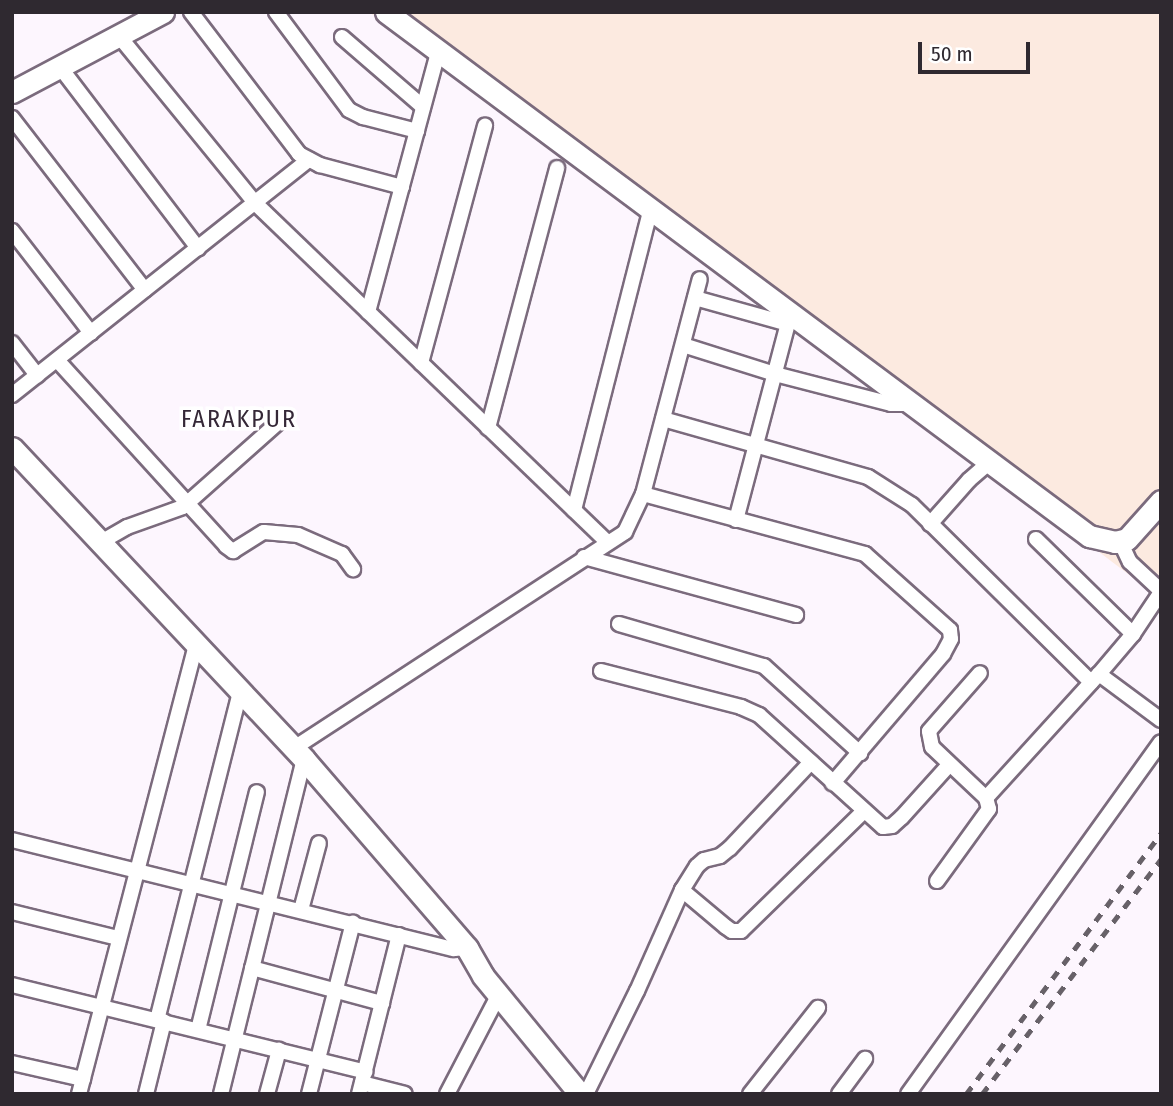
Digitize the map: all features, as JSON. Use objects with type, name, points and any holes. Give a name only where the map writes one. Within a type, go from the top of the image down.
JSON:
[{"type":"street","points":[[12,92],[163,12]]},
{"type":"street","points":[[191,12],[299,154],[309,160],[402,187]]},
{"type":"street","points":[[276,12],[349,110],[363,117],[417,131]]},
{"type":"street","points":[[386,12],[789,319],[911,404],[1089,536],[1120,541],[1136,532],[1161,501]]},
{"type":"street","points":[[119,36],[256,203],[607,542]]},
{"type":"street","points":[[342,37],[424,107]]},
{"type":"street","points":[[369,312],[438,52]]},
{"type":"street","points":[[60,67],[198,248]]},
{"type":"street","points":[[12,118],[145,290]]},
{"type":"street","points":[[421,363],[485,125]]},
{"type":"street","points":[[12,395],[309,160]]},
{"type":"street","points":[[488,428],[557,168]]},
{"type":"street","points":[[574,510],[650,211]]},
{"type":"street","points":[[12,230],[91,333]]},
{"type":"street","points":[[221,1094],[269,902],[300,753],[584,557],[625,533],[643,494],[700,279]]},
{"type":"street","points":[[695,298],[789,319]]},
{"type":"street","points":[[736,520],[789,319]]},
{"type":"street","points":[[12,344],[37,375]]},
{"type":"street","points":[[683,345],[775,374],[891,404],[911,404]]},
{"type":"street","points":[[57,360],[233,551],[264,532],[299,535],[342,554],[353,569]]},
{"type":"street","points":[[101,542],[127,527],[188,502],[282,419]]},
{"type":"street","points":[[663,419],[868,477],[912,505],[1095,678],[1161,720]]},
{"type":"street","points":[[12,448],[300,753],[467,948],[498,996],[580,1094]]},
{"type":"street","points":[[930,524],[969,480],[990,462]]},
{"type":"street","points":[[643,494],[865,554],[950,630],[951,639],[943,654],[833,783]]},
{"type":"street","points":[[1036,539],[1133,634]]},
{"type":"street","points":[[986,798],[1133,634],[1161,591],[1130,562],[1120,541]]},
{"type":"street","points":[[584,557],[796,615]]},
{"type":"street","points":[[619,624],[764,666],[860,753]]},
{"type":"street","points":[[12,1063],[81,1087],[196,644]]},
{"type":"street","points":[[601,671],[741,707],[773,725],[883,827],[892,826],[949,765]]},
{"type":"street","points":[[937,881],[989,809],[986,798],[932,747],[929,731],[980,673]]},
{"type":"street","points":[[146,1094],[160,1020],[240,691]]},
{"type":"street","points":[[908,1094],[1161,742]]},
{"type":"street","points":[[586,1094],[637,991],[682,890],[697,866],[704,860],[720,856],[730,848],[811,762]]},
{"type":"street","points":[[198,1030],[257,792]]},
{"type":"street","points":[[682,890],[726,927],[737,932],[864,811]]},
{"type":"street","points":[[12,840],[138,869],[454,950],[467,948]]},
{"type":"street","points":[[301,910],[319,843]]},
{"type":"street","points":[[12,912],[118,938]]},
{"type":"street","points":[[309,1094],[353,923]]},
{"type":"street","points":[[362,1083],[399,935]]},
{"type":"street","points":[[252,968],[382,1003]]},
{"type":"street","points":[[12,985],[318,1060],[362,1083],[405,1094]]},
{"type":"street","points":[[447,1094],[498,996]]},
{"type":"street","points":[[752,1093],[818,1008]]},
{"type":"street","points":[[267,1094],[279,1050]]},
{"type":"street","points":[[839,1094],[865,1059]]},
{"type":"shaded area","points":[[369,12],[1161,12],[1161,599],[887,391]]},
{"type":"railway","points":[[966,1094],[1161,833]]},
{"type":"railway","points":[[982,1094],[1161,859]]},
{"type":"district","name":"FARAKPUR","points":[[239,420]]}]
